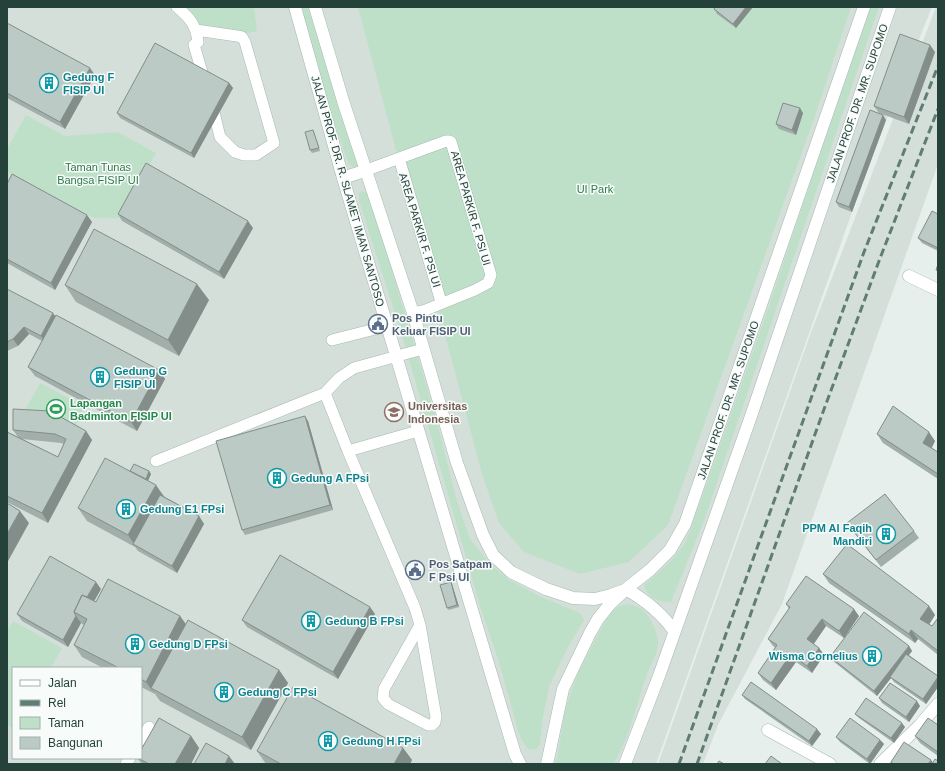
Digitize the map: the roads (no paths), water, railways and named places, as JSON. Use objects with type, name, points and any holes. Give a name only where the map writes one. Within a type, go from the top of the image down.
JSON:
[{"type":"street","name":"JALAN PROF. DR. R. SLAMET IMAN SANTOSO","points":[[295,7],[343,178],[418,431],[515,754],[520,764]]},
{"type":"street","name":"JALAN PROF. DR. R. SLAMET IMAN SANTOSO","points":[[315,7],[344,104],[414,313],[423,349],[457,464],[483,535],[493,555],[511,572],[546,589],[573,598],[595,599],[626,589]]},
{"type":"street","name":"JALAN PROF. DR. MR. SUPOMO","points":[[547,764],[563,689],[572,668],[598,619],[610,604],[650,570],[670,550],[685,524],[864,7]]},
{"type":"street","name":"JALAN PROF. DR. MR. SUPOMO","points":[[625,764],[644,717],[750,419],[890,7]]},
{"type":"street","points":[[343,178],[366,170]]},
{"type":"street","points":[[909,276],[938,290]]},
{"type":"street","points":[[626,589],[644,599],[659,612],[674,631]]},
{"type":"street","points":[[880,764],[915,730],[938,704]]},
{"type":"street","points":[[768,730],[830,764]]},
{"type":"lane","points":[[177,7],[189,18],[196,30],[198,42],[194,45],[220,137],[235,152],[244,155],[256,155],[274,143],[245,42],[242,38],[237,36],[196,30]]},
{"type":"lane","name":"AREA PARKIR F. PSI UI","points":[[366,170],[449,141],[454,149],[491,275],[488,282],[474,290],[423,311],[414,313]]},
{"type":"lane","name":"AREA PARKIR F. PSI UI","points":[[399,158],[442,302]]},
{"type":"lane","points":[[332,340],[387,326]]},
{"type":"lane","points":[[156,461],[325,393],[339,378],[354,368],[423,349]]},
{"type":"lane","points":[[325,393],[415,608],[420,625],[436,717],[435,722],[428,725],[388,704],[383,698],[384,689],[420,625]]},
{"type":"lane","points":[[348,451],[418,431]]},
{"type":"lane","points":[[142,738],[149,727]]},
{"type":"railway","points":[[679,764],[864,252],[938,66]]},
{"type":"railway","points":[[697,764],[823,412],[879,261],[938,109]]},
{"type":"place","name":"Gedung F FISIP UI","points":[[49,83]]},
{"type":"place","name":"Pos Pintu Keluar FISIP UI","points":[[378,324]]},
{"type":"place","name":"Gedung G FISIP UI","points":[[100,377]]},
{"type":"place","name":"Lapangan Badminton FISIP UI","points":[[56,409]]},
{"type":"place","name":"Universitas Indonesia","points":[[394,412]]},
{"type":"place","name":"Gedung A FPsi","points":[[277,478]]},
{"type":"place","name":"Gedung E1 FPsi","points":[[126,509]]},
{"type":"place","name":"PPM Al Faqih Mandiri","points":[[886,534]]},
{"type":"place","name":"Pos Satpam F Psi UI","points":[[415,570]]},
{"type":"place","name":"Gedung B FPsi","points":[[311,621]]},
{"type":"place","name":"Gedung D FPsi","points":[[135,644]]},
{"type":"place","name":"Wisma Cornelius","points":[[872,656]]},
{"type":"place","name":"Gedung C FPsi","points":[[224,692]]},
{"type":"place","name":"Gedung H FPsi","points":[[328,741]]},
{"type":"park label","name":"Taman Tunas Bangsa FISIP UI","points":[[98,173]]},
{"type":"park label","name":"UI Park","points":[[595,189]]}]
